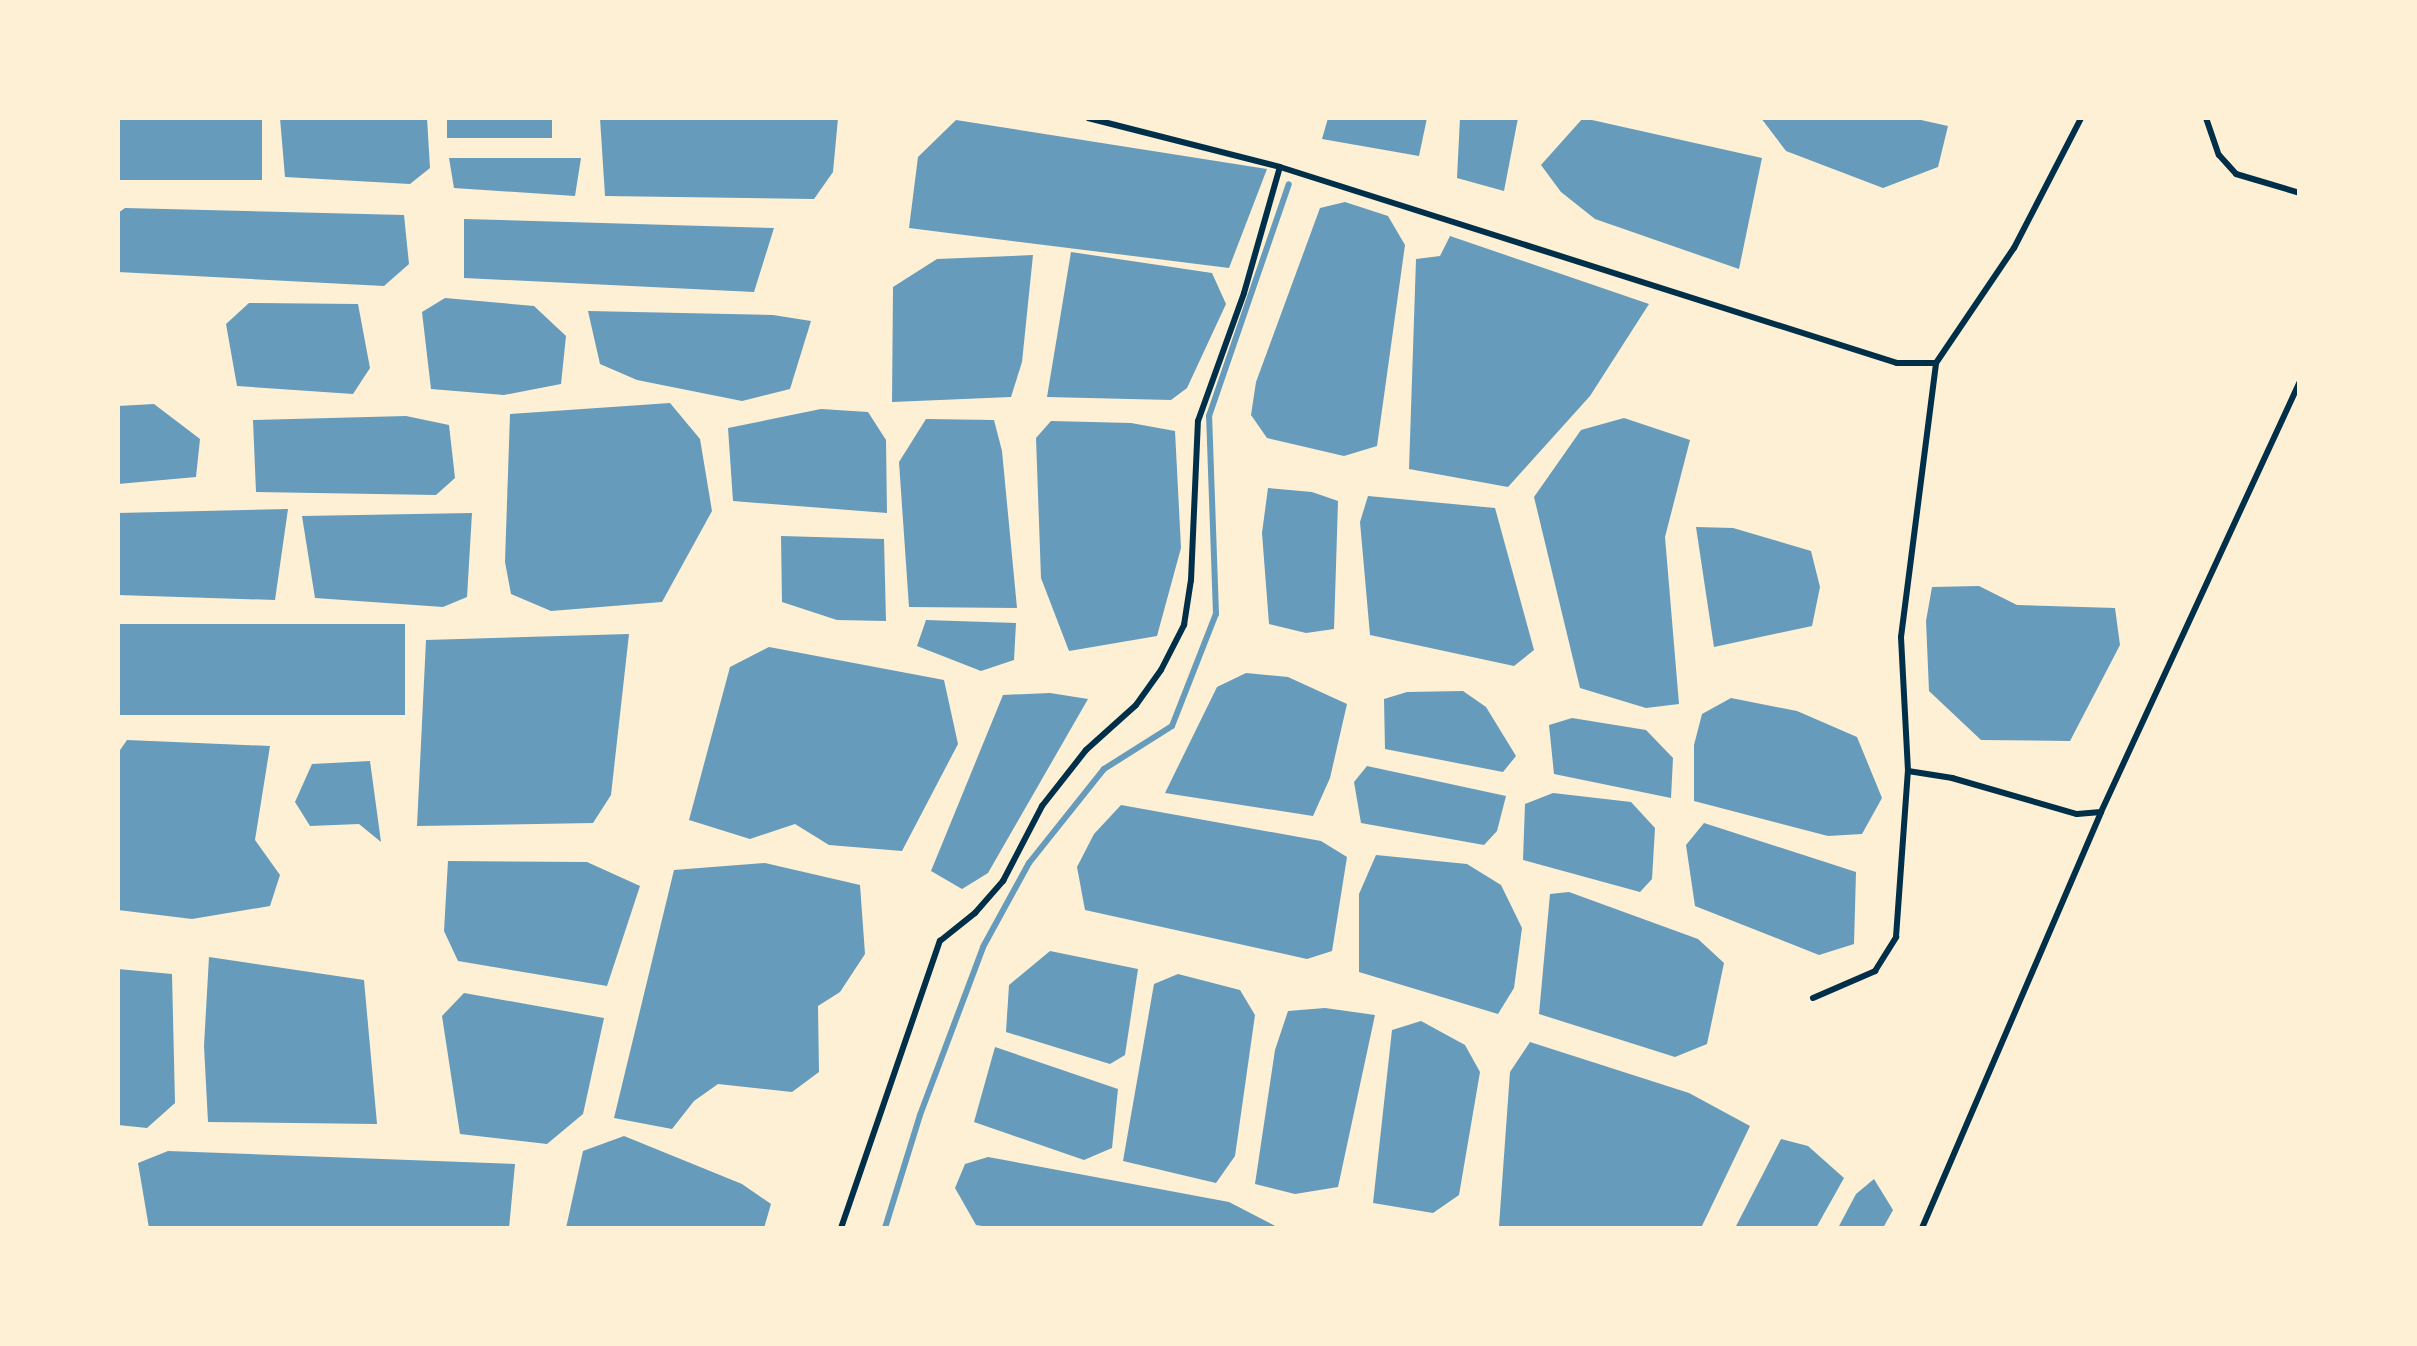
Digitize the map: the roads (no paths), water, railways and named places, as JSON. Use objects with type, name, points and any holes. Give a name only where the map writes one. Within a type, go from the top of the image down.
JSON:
[{"type":"lane","points":[[1088,118],[1280,167],[1896,363],[1936,363]]},
{"type":"lane","points":[[1813,998],[1875,971],[1896,936],[1908,771],[1901,637],[1936,363],[2014,248],[2081,118]]},
{"type":"lane","points":[[2206,118],[2218,155],[2236,174],[2300,193]]},
{"type":"lane","points":[[842,1228],[940,940],[975,913],[1004,881],[1042,806],[1086,750],[1136,705],[1162,670],[1184,625],[1191,580],[1198,421],[1244,293],[1280,167]]},
{"type":"lane","points":[[1922,1228],[2101,812],[2300,381]]},
{"type":"lane","points":[[1908,771],[1952,778],[2077,814],[2101,812]]},
{"type":"water","points":[[118,118],[262,118],[262,180],[118,180]]},
{"type":"water","points":[[280,118],[427,118],[430,168],[410,184],[285,177]]},
{"type":"water","points":[[447,118],[552,118],[552,138],[447,138]]},
{"type":"water","points":[[600,118],[838,118],[833,172],[814,199],[605,196]]},
{"type":"water","points":[[1328,118],[1427,118],[1419,156],[1322,139]]},
{"type":"water","points":[[1460,118],[1518,118],[1504,191],[1457,178]]},
{"type":"water","points":[[1583,118],[1762,158],[1739,269],[1595,219],[1561,192],[1541,165]]},
{"type":"water","points":[[1761,118],[1912,118],[1948,126],[1938,167],[1883,188],[1786,151]]},
{"type":"water","points":[[956,120],[1267,169],[1229,268],[909,228],[918,157]]},
{"type":"water","points":[[449,158],[581,158],[575,196],[454,188]]},
{"type":"water","points":[[1345,202],[1388,216],[1405,245],[1377,446],[1344,456],[1267,438],[1251,415],[1256,382],[1320,208]]},
{"type":"water","points":[[125,208],[404,215],[409,264],[384,286],[118,272],[118,213]]},
{"type":"water","points":[[464,219],[774,228],[754,292],[464,278]]},
{"type":"water","points":[[1450,236],[1649,304],[1590,396],[1508,487],[1409,469],[1416,259],[1440,256]]},
{"type":"water","points":[[1071,252],[1212,273],[1226,304],[1187,388],[1171,400],[1047,397]]},
{"type":"water","points":[[1033,255],[1022,362],[1011,397],[892,402],[893,287],[937,259]]},
{"type":"water","points":[[445,298],[534,306],[566,336],[561,384],[504,395],[431,389],[422,312]]},
{"type":"water","points":[[249,303],[358,304],[370,368],[353,394],[237,386],[226,324]]},
{"type":"water","points":[[588,311],[773,315],[811,321],[790,389],[742,401],[637,380],[600,364]]},
{"type":"water","points":[[670,403],[700,439],[712,511],[662,602],[551,611],[511,594],[505,562],[510,414]]},
{"type":"water","points":[[154,404],[200,439],[196,477],[118,484],[118,406]]},
{"type":"water","points":[[821,409],[868,412],[886,440],[887,513],[733,501],[728,428]]},
{"type":"water","points":[[406,416],[449,425],[455,478],[436,495],[256,492],[253,420]]},
{"type":"water","points":[[1624,418],[1690,440],[1665,537],[1679,704],[1646,708],[1580,688],[1534,497],[1581,430]]},
{"type":"water","points":[[926,419],[994,420],[1002,451],[1017,608],[909,607],[899,462]]},
{"type":"water","points":[[1051,421],[1131,423],[1175,431],[1181,548],[1157,636],[1069,651],[1041,578],[1036,438]]},
{"type":"water","points":[[1268,488],[1312,492],[1338,501],[1334,629],[1306,633],[1269,624],[1262,533]]},
{"type":"water","points":[[1368,496],[1495,508],[1534,650],[1514,666],[1370,635],[1360,522]]},
{"type":"water","points":[[288,509],[275,600],[118,595],[118,513]]},
{"type":"water","points":[[472,513],[467,597],[443,607],[315,598],[302,516]]},
{"type":"water","points":[[1696,527],[1733,528],[1811,551],[1820,587],[1812,626],[1714,647]]},
{"type":"water","points":[[781,536],[884,539],[886,621],[837,620],[782,602]]},
{"type":"water","points":[[1979,586],[2017,605],[2115,608],[2120,645],[2070,741],[1981,740],[1929,691],[1926,621],[1932,587]]},
{"type":"water","points":[[926,620],[1016,623],[1014,660],[981,671],[917,646]]},
{"type":"water","points":[[118,624],[405,624],[405,715],[118,715]]},
{"type":"water","points":[[629,634],[611,795],[593,823],[417,826],[426,640]]},
{"type":"water","points":[[769,647],[944,680],[958,744],[902,851],[829,845],[795,824],[750,839],[689,820],[730,667]]},
{"type":"water","points":[[1246,673],[1288,677],[1347,704],[1330,778],[1313,816],[1165,793],[1217,687]]},
{"type":"water","points":[[1463,691],[1486,707],[1516,756],[1503,772],[1385,749],[1384,699],[1407,692]]},
{"type":"water","points":[[1050,693],[1088,699],[988,873],[962,889],[931,871],[1003,695]]},
{"type":"water","points":[[1731,698],[1797,711],[1857,737],[1882,798],[1862,834],[1828,836],[1694,801],[1694,745],[1702,714]]},
{"type":"water","points":[[1572,718],[1646,730],[1673,758],[1671,798],[1554,774],[1549,725]]},
{"type":"water","points":[[127,740],[270,746],[255,840],[280,875],[270,906],[192,919],[118,910],[118,753]]},
{"type":"water","points":[[370,761],[381,842],[359,824],[310,826],[295,802],[312,764]]},
{"type":"water","points":[[1367,766],[1506,796],[1497,831],[1484,845],[1361,823],[1354,782]]},
{"type":"water","points":[[1553,793],[1631,802],[1655,828],[1652,879],[1640,892],[1523,860],[1525,804]]},
{"type":"water","points":[[1121,805],[1321,841],[1347,857],[1332,951],[1307,959],[1085,910],[1077,867],[1094,834]]},
{"type":"water","points":[[1704,823],[1856,872],[1854,944],[1819,955],[1695,906],[1686,845]]},
{"type":"water","points":[[1376,855],[1467,864],[1501,885],[1522,928],[1514,988],[1498,1014],[1359,972],[1359,894]]},
{"type":"water","points":[[448,861],[587,862],[640,886],[607,986],[458,961],[444,931]]},
{"type":"water","points":[[765,863],[860,885],[865,954],[840,992],[818,1006],[819,1072],[792,1092],[718,1084],[694,1101],[672,1129],[614,1118],[674,870]]},
{"type":"water","points":[[1569,892],[1698,939],[1724,963],[1707,1044],[1675,1057],[1539,1014],[1550,894]]},
{"type":"water","points":[[1050,951],[1138,969],[1125,1055],[1110,1064],[1006,1032],[1009,985]]},
{"type":"water","points":[[209,957],[364,980],[377,1124],[208,1122],[204,1046]]},
{"type":"water","points":[[118,969],[172,974],[175,1103],[147,1128],[118,1125]]},
{"type":"water","points":[[1178,974],[1240,990],[1255,1015],[1235,1156],[1216,1183],[1123,1161],[1154,984]]},
{"type":"water","points":[[464,993],[604,1018],[583,1114],[547,1144],[460,1134],[442,1016]]},
{"type":"water","points":[[1325,1008],[1375,1015],[1338,1187],[1295,1194],[1255,1184],[1275,1050],[1288,1011]]},
{"type":"water","points":[[1421,1021],[1465,1045],[1480,1072],[1459,1195],[1433,1213],[1373,1203],[1392,1030]]},
{"type":"water","points":[[1530,1042],[1689,1093],[1750,1126],[1701,1228],[1499,1226],[1510,1072]]},
{"type":"water","points":[[995,1047],[1118,1089],[1112,1148],[1084,1160],[974,1122]]},
{"type":"water","points":[[624,1136],[742,1184],[771,1204],[764,1228],[566,1228],[583,1151]]},
{"type":"water","points":[[1781,1139],[1808,1146],[1844,1178],[1816,1228],[1735,1228]]},
{"type":"water","points":[[168,1151],[515,1164],[509,1228],[149,1228],[138,1163]]},
{"type":"water","points":[[988,1157],[1229,1202],[1279,1228],[976,1225],[955,1188],[965,1164]]},
{"type":"water","points":[[1874,1179],[1893,1210],[1883,1228],[1838,1228],[1856,1194]]},
{"type":"waterway","points":[[885,1228],[920,1115],[983,947],[1029,863],[1104,769],[1172,726],[1216,614],[1209,416],[1289,184]]}]
